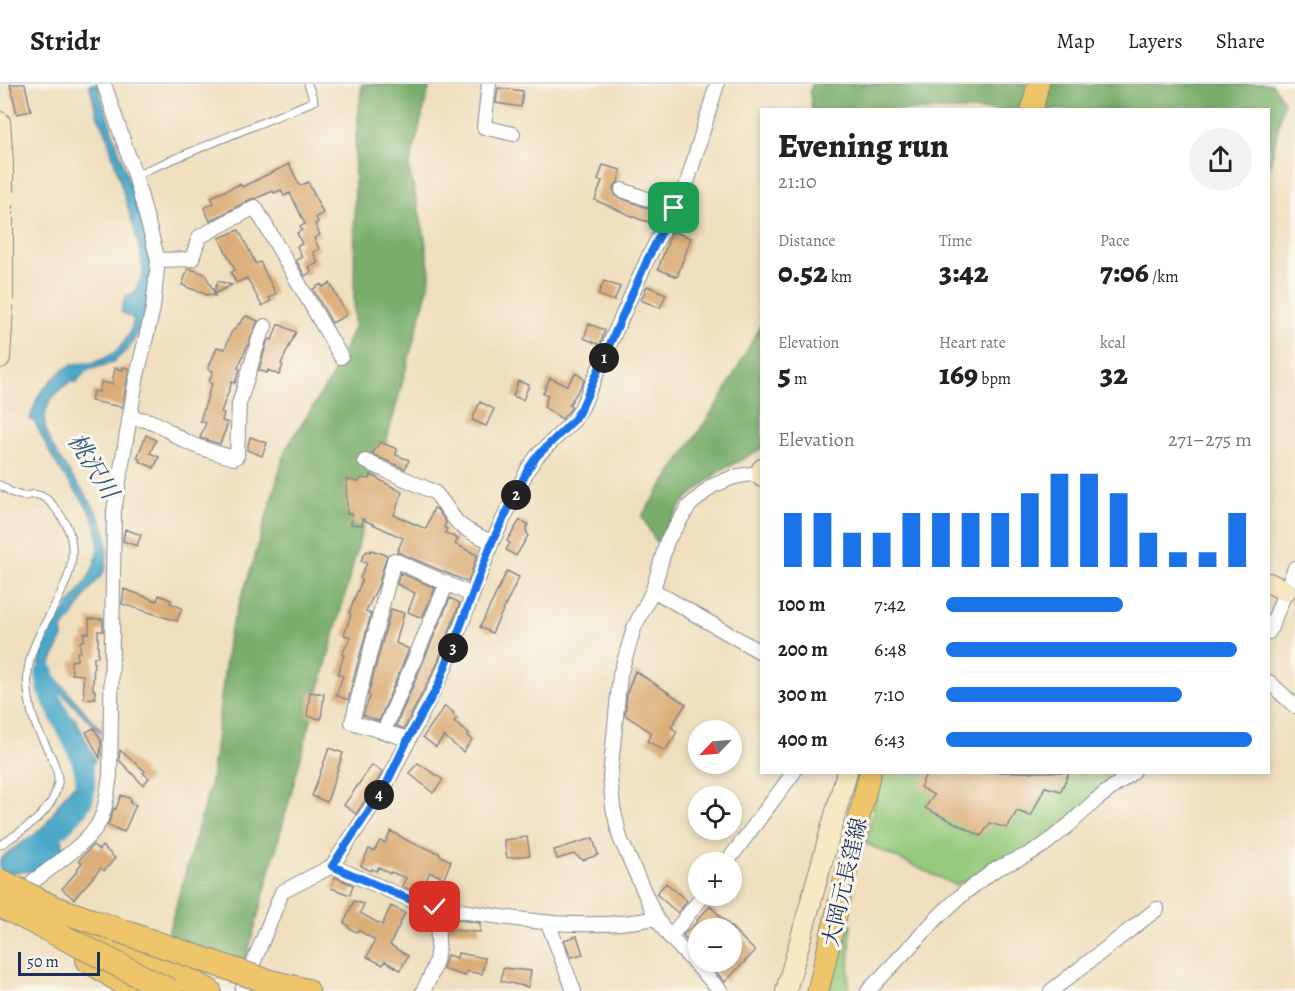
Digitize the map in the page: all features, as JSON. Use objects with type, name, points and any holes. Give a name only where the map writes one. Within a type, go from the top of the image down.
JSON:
[{"type":"highway","points":[[0,881],[209,991]]},
{"type":"highway","points":[[0,907],[136,991]]},
{"type":"highway","points":[[0,907],[170,991]]},
{"type":"highway","points":[[54,908],[266,981],[307,991]]},
{"type":"main road","points":[[1032,108],[1038,84]]},
{"type":"main road","name":"大岡元長窪線","points":[[818,991],[870,774]]},
{"type":"street","points":[[0,907],[86,840],[98,825],[106,802],[110,776],[114,511],[136,380],[153,308],[158,260],[135,175],[104,84]]},
{"type":"street","points":[[489,84],[484,128],[513,134]]},
{"type":"street","points":[[242,991],[282,892],[332,866],[386,785],[446,668],[492,542],[528,469],[537,456],[574,420],[581,409],[648,258],[687,183],[717,84]]},
{"type":"street","points":[[0,122],[3,162],[3,306],[0,358]]},
{"type":"street","points":[[622,190],[674,208]]},
{"type":"street","points":[[158,260],[192,259],[199,237],[255,207],[340,357]]},
{"type":"street","points":[[129,419],[146,419],[186,442],[234,458],[237,456],[239,404],[265,326]]},
{"type":"street","points":[[365,461],[434,492],[443,500],[459,524],[477,536],[492,542]]},
{"type":"street","points":[[721,991],[670,937],[656,918],[620,838],[613,807],[610,777],[620,675],[634,627],[653,590],[667,541],[689,506],[712,486],[734,477],[760,470]]},
{"type":"street","points":[[408,739],[352,722],[394,560],[472,595]]},
{"type":"street","points":[[1270,626],[1277,587],[1295,568]]},
{"type":"street","points":[[384,731],[447,583]]},
{"type":"street","points":[[653,590],[760,652]]},
{"type":"street","points":[[1270,683],[1295,706]]},
{"type":"street","points":[[735,852],[793,774]]},
{"type":"street","points":[[786,991],[846,774]]},
{"type":"street","points":[[868,991],[964,893],[996,869],[1044,845],[1130,774]]},
{"type":"street","points":[[332,866],[418,903],[435,907],[548,923],[628,924],[656,918]]},
{"type":"street","points":[[670,937],[695,906]]},
{"type":"street","points":[[423,991],[430,978],[439,946],[435,907]]},
{"type":"street","points":[[1051,991],[1157,909]]},
{"type":"street","points":[[548,923],[574,991]]},
{"type":"lane","points":[[135,175],[314,101],[308,84]]},
{"type":"lane","points":[[0,485],[17,495],[38,494],[48,500],[65,523],[73,545],[66,585],[48,615],[28,670],[30,700],[36,725],[53,762],[58,781],[53,798],[41,816],[0,845]]},
{"type":"green space","points":[[362,84],[430,84],[409,168],[424,233],[430,274],[429,284],[244,967],[167,938],[211,782],[229,634],[252,566],[286,449],[331,378],[354,328],[355,146]]},
{"type":"green space","points":[[812,84],[1272,84],[1284,101],[1270,166],[1270,108],[812,108],[810,91]]},
{"type":"green space","points":[[760,327],[760,449],[717,473],[684,501],[656,542],[642,516],[720,400]]},
{"type":"green space","points":[[882,774],[1120,774],[1032,852],[955,885],[865,843]]},
{"type":"green space","points":[[851,924],[848,991],[824,991],[832,934]]},
{"type":"water","points":[[89,84],[97,84],[142,222],[153,264],[144,323],[128,349],[113,362],[86,371],[75,383],[72,381],[65,385],[54,396],[45,412],[46,430],[54,449],[93,506],[103,525],[107,542],[104,571],[62,629],[63,637],[48,669],[103,733],[52,683],[64,711],[76,720],[95,759],[56,826],[62,838],[64,850],[34,871],[13,872],[0,884],[0,860],[43,827],[74,786],[86,763],[57,704],[50,697],[38,694],[40,659],[46,639],[91,574],[98,543],[96,526],[90,511],[59,468],[35,423],[30,419],[40,393],[63,370],[72,365],[100,361],[114,353],[125,342],[134,319],[121,312],[126,296],[133,295],[143,275],[141,252],[105,129],[98,117]]},
{"type":"building","points":[[10,84],[25,84],[31,111],[17,114]]},
{"type":"building","points":[[498,88],[523,91],[521,107],[496,103]]},
{"type":"building","points":[[289,164],[300,186],[308,182],[323,213],[316,217],[318,222],[315,224],[320,235],[314,238],[319,249],[313,252],[318,263],[309,267],[311,272],[305,276],[296,260],[302,257],[297,246],[302,244],[297,233],[305,224],[290,193],[284,196],[281,190],[274,193],[273,191],[251,199],[210,221],[204,208],[214,203],[211,197],[240,184],[242,187]]},
{"type":"building","points":[[603,165],[621,170],[618,182],[613,188],[616,196],[660,213],[656,224],[595,200],[602,181],[598,180]]},
{"type":"building","points":[[239,230],[256,264],[260,262],[276,294],[269,298],[271,301],[262,306],[247,278],[236,283],[231,272],[235,270],[219,238]]},
{"type":"building","points":[[672,231],[691,238],[677,277],[658,269]]},
{"type":"building","points":[[188,268],[205,274],[214,292],[218,281],[232,285],[214,294],[215,296],[207,295],[182,285]]},
{"type":"building","points":[[604,281],[620,287],[614,301],[598,295]]},
{"type":"building","points":[[330,283],[347,315],[332,323],[313,289],[321,284],[323,287]]},
{"type":"building","points":[[647,286],[666,294],[660,308],[641,300]]},
{"type":"building","points":[[246,316],[258,321],[238,368],[240,369],[235,383],[232,382],[221,412],[224,413],[222,421],[228,423],[220,444],[200,438],[206,423],[200,421],[212,383],[209,382],[213,371],[208,369],[217,347],[225,349],[231,333]]},
{"type":"building","points":[[278,324],[296,332],[281,364],[283,365],[279,375],[268,370],[267,373],[259,370],[267,342],[269,339],[272,340]]},
{"type":"building","points":[[589,324],[605,330],[600,345],[584,338]]},
{"type":"building","points":[[123,367],[129,368],[122,407],[91,401],[93,391],[99,392],[101,382],[112,384],[115,368],[123,370]]},
{"type":"building","points":[[576,373],[584,379],[583,383],[569,405],[572,407],[562,419],[544,407],[548,395],[543,393],[550,378],[567,385]]},
{"type":"building","points":[[518,381],[529,385],[523,400],[513,396]]},
{"type":"building","points":[[480,402],[494,409],[486,426],[472,420]]},
{"type":"building","points":[[146,435],[156,440],[150,453],[159,457],[154,468],[137,458]]},
{"type":"building","points":[[250,437],[267,443],[262,456],[247,450]]},
{"type":"building","points":[[380,442],[397,449],[396,455],[409,460],[405,469],[372,454]]},
{"type":"building","points":[[371,475],[402,492],[394,515],[426,529],[434,508],[437,509],[446,522],[445,533],[458,539],[455,544],[477,555],[468,582],[397,552],[403,538],[362,519],[362,525],[351,524],[352,514],[347,514],[346,479],[359,482],[361,478],[370,479]]},
{"type":"building","points":[[520,520],[528,524],[526,529],[528,536],[516,556],[506,550],[510,543],[507,541]]},
{"type":"building","points":[[125,529],[141,535],[137,546],[123,541]]},
{"type":"building","points":[[371,550],[387,555],[378,586],[366,611],[371,614],[348,700],[336,695],[343,676],[338,674],[344,655],[342,654],[351,637],[344,635],[351,614],[349,613],[367,563],[361,561],[364,554]]},
{"type":"building","points":[[507,571],[519,577],[492,633],[480,627]]},
{"type":"building","points":[[400,573],[435,588],[422,618],[408,612],[415,593],[397,584]]},
{"type":"building","points":[[124,589],[157,601],[159,595],[171,600],[170,603],[182,608],[177,621],[122,604]]},
{"type":"building","points":[[450,598],[460,603],[437,664],[404,729],[396,726]]},
{"type":"building","points":[[391,609],[404,613],[396,643],[409,649],[379,721],[363,715],[370,696],[368,695]]},
{"type":"building","points":[[89,619],[103,619],[103,631],[98,631],[98,657],[94,657],[93,690],[95,690],[95,698],[84,699],[83,675],[72,674],[71,661],[77,660],[77,652],[80,652],[80,642],[84,640],[84,633],[89,633]]},
{"type":"building","points":[[635,671],[686,704],[671,727],[677,732],[665,751],[647,741],[652,733],[625,715],[627,693]]},
{"type":"building","points":[[310,692],[324,694],[321,719],[307,716]]},
{"type":"building","points":[[445,706],[457,718],[454,722],[469,734],[467,736],[472,740],[463,752],[444,736],[436,747],[423,737]]},
{"type":"building","points":[[94,728],[101,740],[100,758],[86,732]]},
{"type":"building","points":[[329,748],[343,753],[327,802],[312,796]]},
{"type":"building","points":[[120,750],[145,771],[143,773],[149,778],[143,785],[119,760]]},
{"type":"building","points":[[418,763],[443,780],[433,793],[409,773]]},
{"type":"building","points":[[372,765],[383,772],[356,814],[344,805]]},
{"type":"building","points":[[926,774],[1068,774],[1061,791],[1045,787],[1031,816],[1017,811],[1007,828],[990,823],[981,836],[925,808],[934,795],[920,787]]},
{"type":"building","points":[[121,795],[131,799],[130,803],[136,805],[124,832],[108,825]]},
{"type":"building","points":[[391,831],[451,861],[444,878],[430,872],[420,894],[402,886],[406,878],[391,872],[390,874],[379,867],[376,871],[372,869],[371,871],[361,866],[369,849],[374,851],[380,841],[385,843]]},
{"type":"building","points":[[527,837],[530,855],[507,858],[504,840]]},
{"type":"building","points":[[593,838],[598,855],[583,860],[574,854],[557,859],[554,850]]},
{"type":"building","points":[[93,845],[99,850],[102,846],[115,858],[104,871],[101,868],[74,899],[62,889],[78,870],[82,863],[79,860]]},
{"type":"building","points":[[335,877],[353,885],[350,895],[331,888]]},
{"type":"building","points":[[666,883],[687,901],[678,913],[656,894]]},
{"type":"building","points":[[354,901],[364,904],[360,913],[382,925],[391,906],[405,913],[390,945],[408,956],[400,970],[385,961],[383,965],[367,957],[375,940],[358,930],[357,932],[348,928],[349,926],[344,923]]},
{"type":"building","points":[[710,906],[722,918],[699,918]]},
{"type":"building","points":[[446,918],[480,923],[480,932],[447,930]]},
{"type":"building","points":[[688,930],[688,941],[683,935]]},
{"type":"building","points":[[577,936],[583,954],[571,957],[564,940]]},
{"type":"building","points":[[742,938],[755,951],[742,964]]},
{"type":"building","points":[[458,953],[485,958],[482,974],[466,971],[465,976],[443,969],[447,955],[457,958]]},
{"type":"building","points":[[503,968],[531,971],[528,987],[501,981]]},
{"type":"building","points":[[716,972],[735,972],[725,982]]},
{"type":"waterway","name":"桃沢川","points":[[37,846],[77,809],[82,802],[85,785],[82,763],[52,698],[45,673]]},
{"type":"route","points":[[435,907],[418,903],[332,866],[386,785],[408,739],[438,686],[503,518],[537,456],[574,420],[581,409],[648,258],[674,208]]}]
